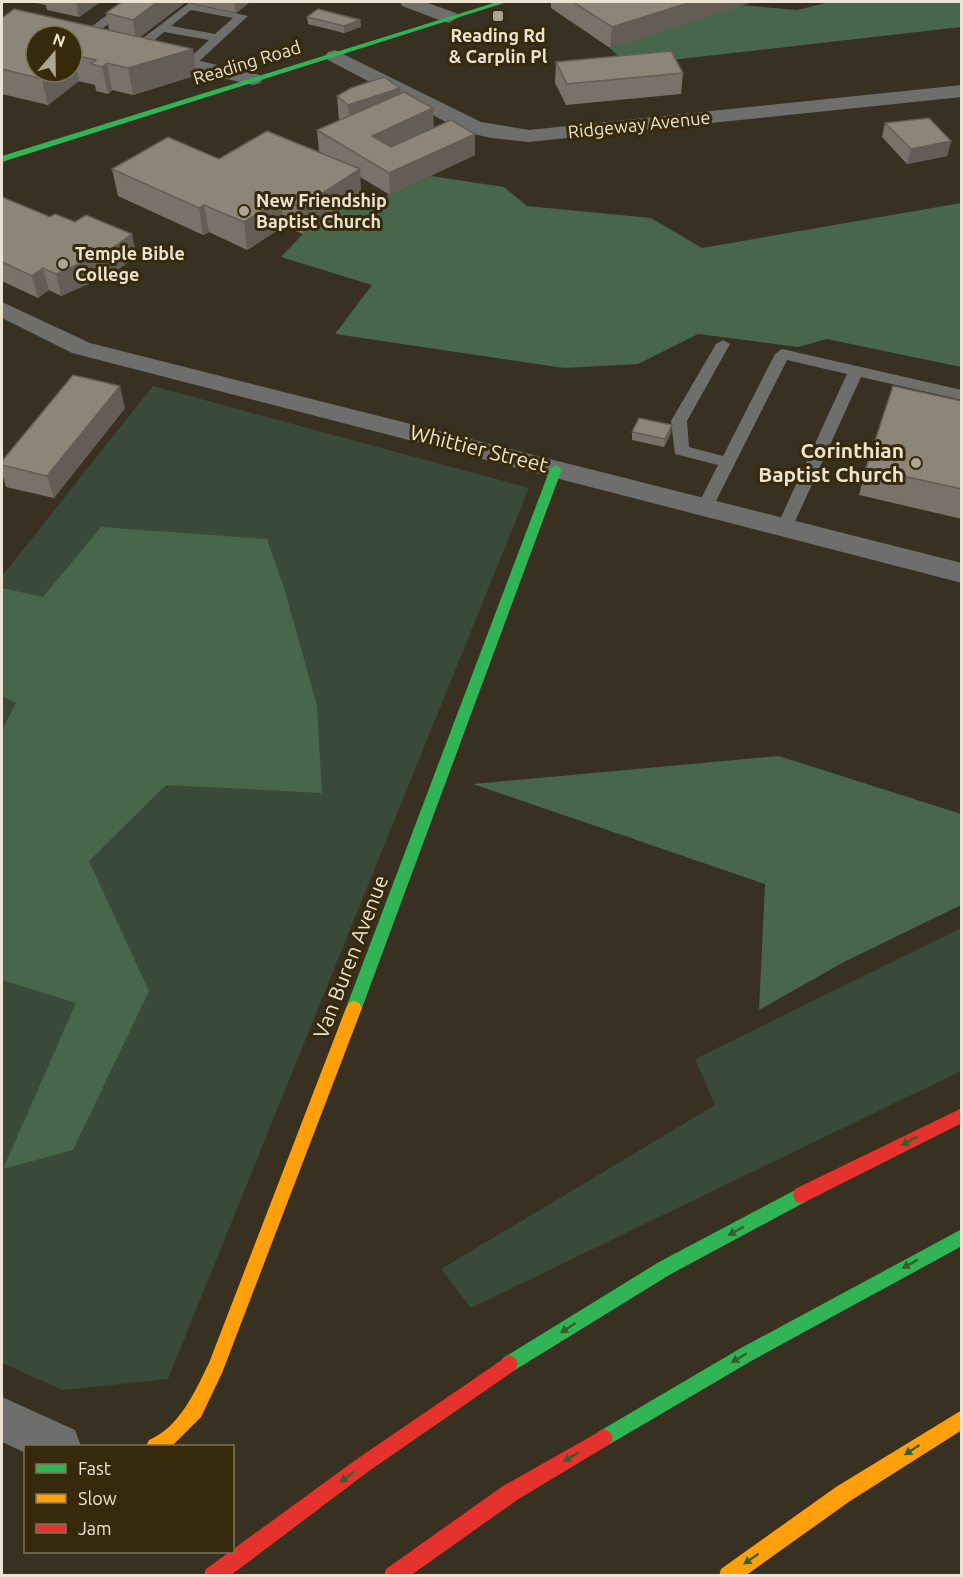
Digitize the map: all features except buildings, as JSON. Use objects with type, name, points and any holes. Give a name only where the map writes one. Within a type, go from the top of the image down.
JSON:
[{"type":"main road","name":"Reading Road","points":[[2,159],[502,2]]},
{"type":"main road","name":"Van Buren Avenue","points":[[159,1445],[195,1411],[216,1367],[372,963],[556,469]]},
{"type":"main road","points":[[213,1575],[304,1507],[483,1383],[624,1292],[763,1216],[962,1115]]},
{"type":"main road","points":[[393,1575],[510,1493],[747,1354],[962,1237]]},
{"type":"main road","points":[[728,1575],[843,1494],[962,1419]]},
{"type":"street","points":[[409,2],[449,17]]},
{"type":"street","points":[[84,39],[252,79]]},
{"type":"street","name":"Ridgeway Avenue","points":[[335,56],[473,127],[510,135],[529,136],[962,91]]},
{"type":"street","name":"Whittier Street","points":[[2,309],[81,348],[962,573]]},
{"type":"street","points":[[2,1419],[57,1445]]},
{"type":"lane","points":[[84,28],[127,5],[139,12]]},
{"type":"lane","points":[[134,51],[169,20],[189,6],[242,16],[189,64]]},
{"type":"lane","points":[[169,20],[218,38]]},
{"type":"lane","points":[[723,344],[679,421],[681,450],[728,463]]},
{"type":"lane","points":[[705,507],[782,354],[962,395]]},
{"type":"lane","points":[[784,528],[856,370]]},
{"type":"green space","points":[[830,2],[961,2],[961,27],[627,65],[610,48],[740,5],[797,10]]},
{"type":"green space","points":[[431,176],[504,187],[527,206],[651,218],[702,248],[961,203],[961,367],[827,339],[798,347],[698,334],[638,364],[564,368],[335,334],[372,285],[281,257],[303,234],[361,196],[390,195]]},
{"type":"green space","points":[[153,386],[529,488],[168,1379],[63,1390],[2,1363],[2,576]]},
{"type":"green space","points":[[101,527],[267,539],[285,591],[317,706],[322,793],[166,785],[89,861],[149,991],[73,1150],[3,1169],[76,1003],[2,980],[2,731],[16,703],[2,696],[2,588],[43,597]]},
{"type":"green space","points":[[779,756],[961,814],[961,905],[844,962],[759,1010],[765,884],[473,784]]},
{"type":"green space","points":[[961,928],[961,1071],[471,1308],[441,1269],[715,1105],[695,1059]]},
{"type":"traffic: fast","points":[[2,159],[503,2]]},
{"type":"traffic: fast","points":[[354,1008],[556,469]]},
{"type":"traffic: fast","points":[[509,1364],[665,1268],[801,1195]]},
{"type":"traffic: fast","points":[[604,1438],[747,1354],[962,1237]]},
{"type":"traffic: slow","points":[[161,1445],[195,1411],[216,1367],[354,1008]]},
{"type":"traffic: slow","points":[[728,1576],[843,1494],[962,1419]]},
{"type":"traffic: jam","points":[[801,1195],[962,1115]]},
{"type":"traffic: jam","points":[[213,1576],[363,1465],[509,1364]]},
{"type":"traffic: jam","points":[[393,1576],[510,1493],[604,1438]]},
{"type":"place","name":"Reading Rd & Carplin Pl","points":[[498,16]]},
{"type":"place","name":"New Friendship Baptist Church","points":[[244,211]]},
{"type":"place","name":"Temple Bible College","points":[[63,264]]},
{"type":"place","name":"Corinthian Baptist Church","points":[[916,463]]}]
